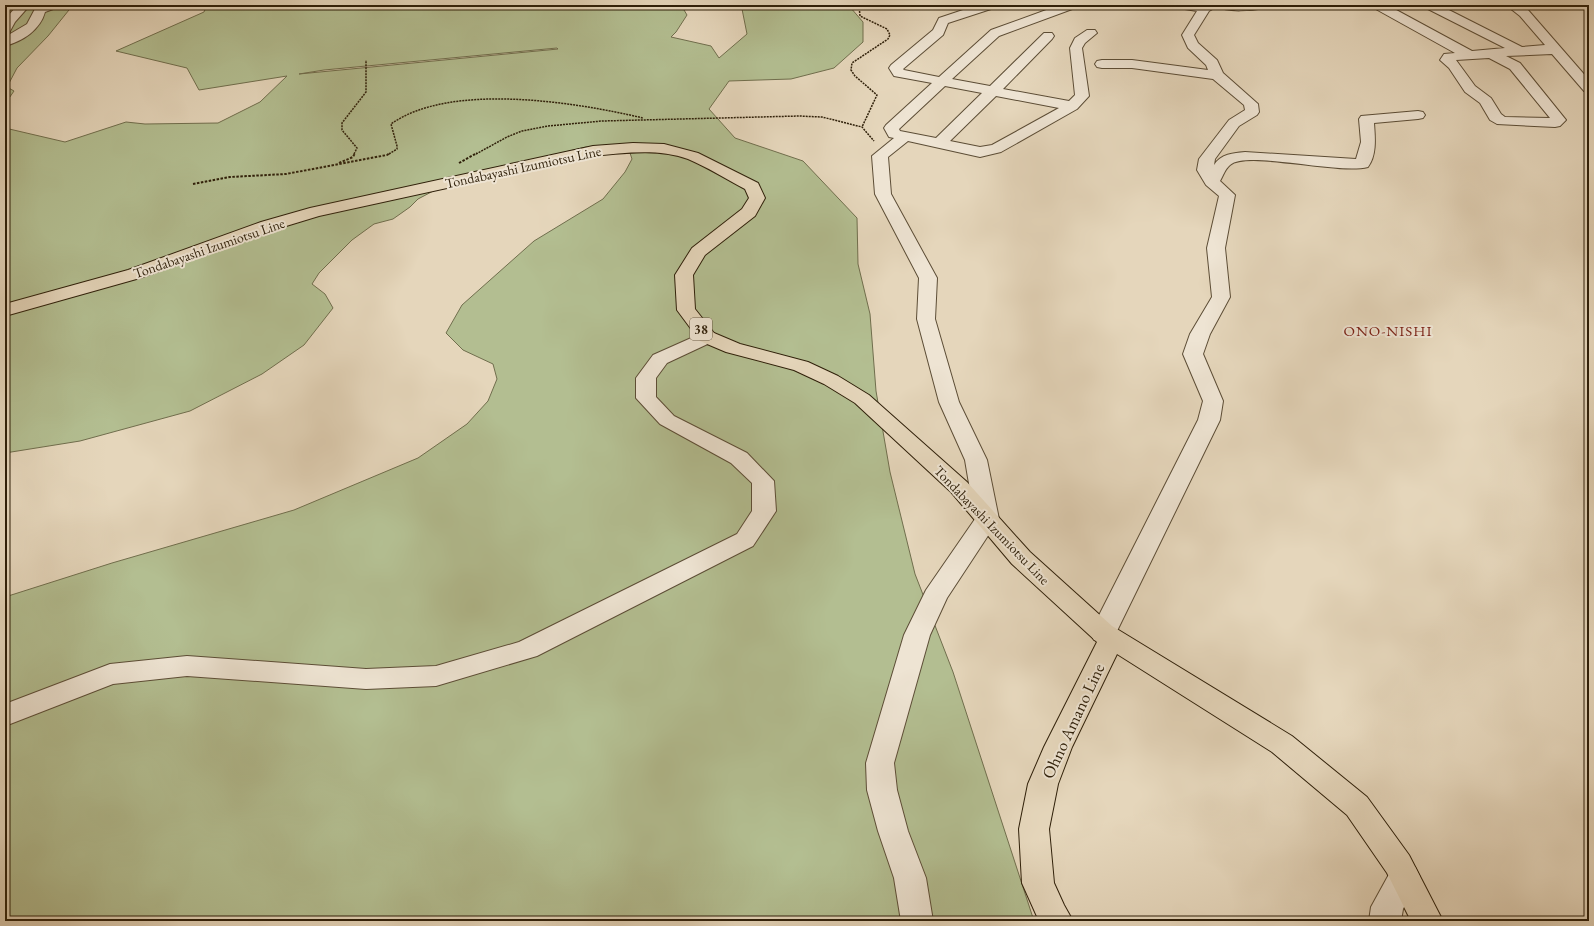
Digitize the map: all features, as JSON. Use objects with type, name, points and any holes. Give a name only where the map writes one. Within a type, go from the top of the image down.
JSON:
[{"type":"main road","name":"Tondabayashi Izumiotsu Line","points":[[5,310],[134,274],[267,226],[316,212],[593,151],[633,148],[664,149],[693,156],[752,186],[757,198],[749,212],[698,252],[684,275],[686,310],[707,337],[733,348],[801,366],[832,380],[862,399],[959,487],[1021,558],[1108,636],[1282,744],[1357,806],[1398,864],[1427,921]]},
{"type":"main road","name":"Ohno Amano Line","points":[[1057,921],[1052,915],[1038,883],[1034,829],[1043,784],[1108,636]]},
{"type":"street","points":[[5,30],[10,21],[24,5]]},
{"type":"street","points":[[5,42],[28,30],[35,24],[40,10],[52,5]]},
{"type":"street","points":[[990,5],[943,20],[939,32],[896,68],[899,73],[1072,106]]},
{"type":"street","points":[[971,11],[1012,26],[1070,38],[1076,48],[1082,96],[1072,106],[996,149],[980,152],[894,134],[891,128],[995,33],[1012,26],[1071,5]]},
{"type":"street","points":[[1183,5],[1208,7]]},
{"type":"street","points":[[1224,5],[1241,7],[1261,5]]},
{"type":"street","points":[[1378,5],[1471,56]]},
{"type":"street","points":[[1430,5],[1520,51]]},
{"type":"street","points":[[1512,5],[1524,13],[1589,88]]},
{"type":"street","points":[[1108,636],[1209,420],[1213,400],[1194,354],[1200,334],[1221,297],[1216,248],[1227,195],[1212,182],[1205,170],[1207,159],[1234,123],[1252,112],[1251,104],[1217,75],[1212,63],[1193,45],[1188,36],[1208,7]]},
{"type":"street","points":[[940,143],[995,91],[1070,38]]},
{"type":"street","points":[[1492,54],[1515,66],[1559,120],[1555,123],[1510,121],[1494,117],[1486,101],[1470,89],[1454,65],[1447,60],[1448,57],[1520,51],[1556,50]]},
{"type":"street","points":[[1102,64],[1132,64],[1217,75]]},
{"type":"street","points":[[1212,182],[1220,167],[1226,160],[1237,157],[1253,156],[1334,164],[1363,164],[1368,142],[1366,118],[1418,115]]},
{"type":"street","points":[[906,136],[880,156],[883,194],[928,278],[926,319],[949,402],[976,460],[987,519],[935,596],[917,635],[880,763],[882,790],[893,831],[910,878],[917,921]]},
{"type":"street","points":[[5,715],[110,674],[187,666],[366,679],[436,676],[528,649],[745,540],[764,511],[763,481],[739,458],[667,420],[646,398],[646,378],[660,359],[707,337]]},
{"type":"street","points":[[1385,921],[1387,907],[1404,877]]},
{"type":"path","points":[[859,5],[860,16],[887,29],[890,35],[888,40],[852,62],[851,70],[855,76],[877,95],[875,103],[866,117],[862,127]]},
{"type":"path","points":[[335,165],[352,157],[357,148],[342,130],[342,122],[366,92],[366,60]]},
{"type":"path","points":[[193,184],[230,177],[286,174],[387,154],[397,149],[398,144],[391,130],[391,124],[399,117],[410,112],[446,102],[514,98],[539,100],[604,108],[648,119]]},
{"type":"green space","points":[[5,5],[73,5],[48,36],[17,68],[7,87],[14,91],[5,104]]},
{"type":"green space","points":[[207,5],[681,5],[687,15],[671,37],[711,46],[719,58],[747,34],[740,5],[848,5],[850,7],[863,22],[863,42],[834,68],[791,79],[729,81],[709,109],[735,138],[803,161],[857,218],[858,264],[870,314],[876,391],[890,472],[915,574],[953,672],[1034,921],[5,921],[5,597],[112,563],[294,510],[418,458],[467,424],[488,401],[497,379],[493,364],[463,350],[446,333],[462,305],[534,241],[603,199],[625,172],[632,159],[630,153],[586,147],[515,164],[437,189],[418,199],[410,207],[393,219],[374,224],[352,240],[319,273],[312,284],[325,294],[333,308],[304,345],[262,374],[190,411],[80,441],[5,453],[5,128],[65,142],[126,122],[145,124],[218,123],[260,102],[287,76],[199,90],[187,68],[116,51],[204,12]],"holes":[[[558,49],[299,74],[324,70]]]},
{"type":"district","name":"ONO-NISHI","points":[[1388,331]]}]
